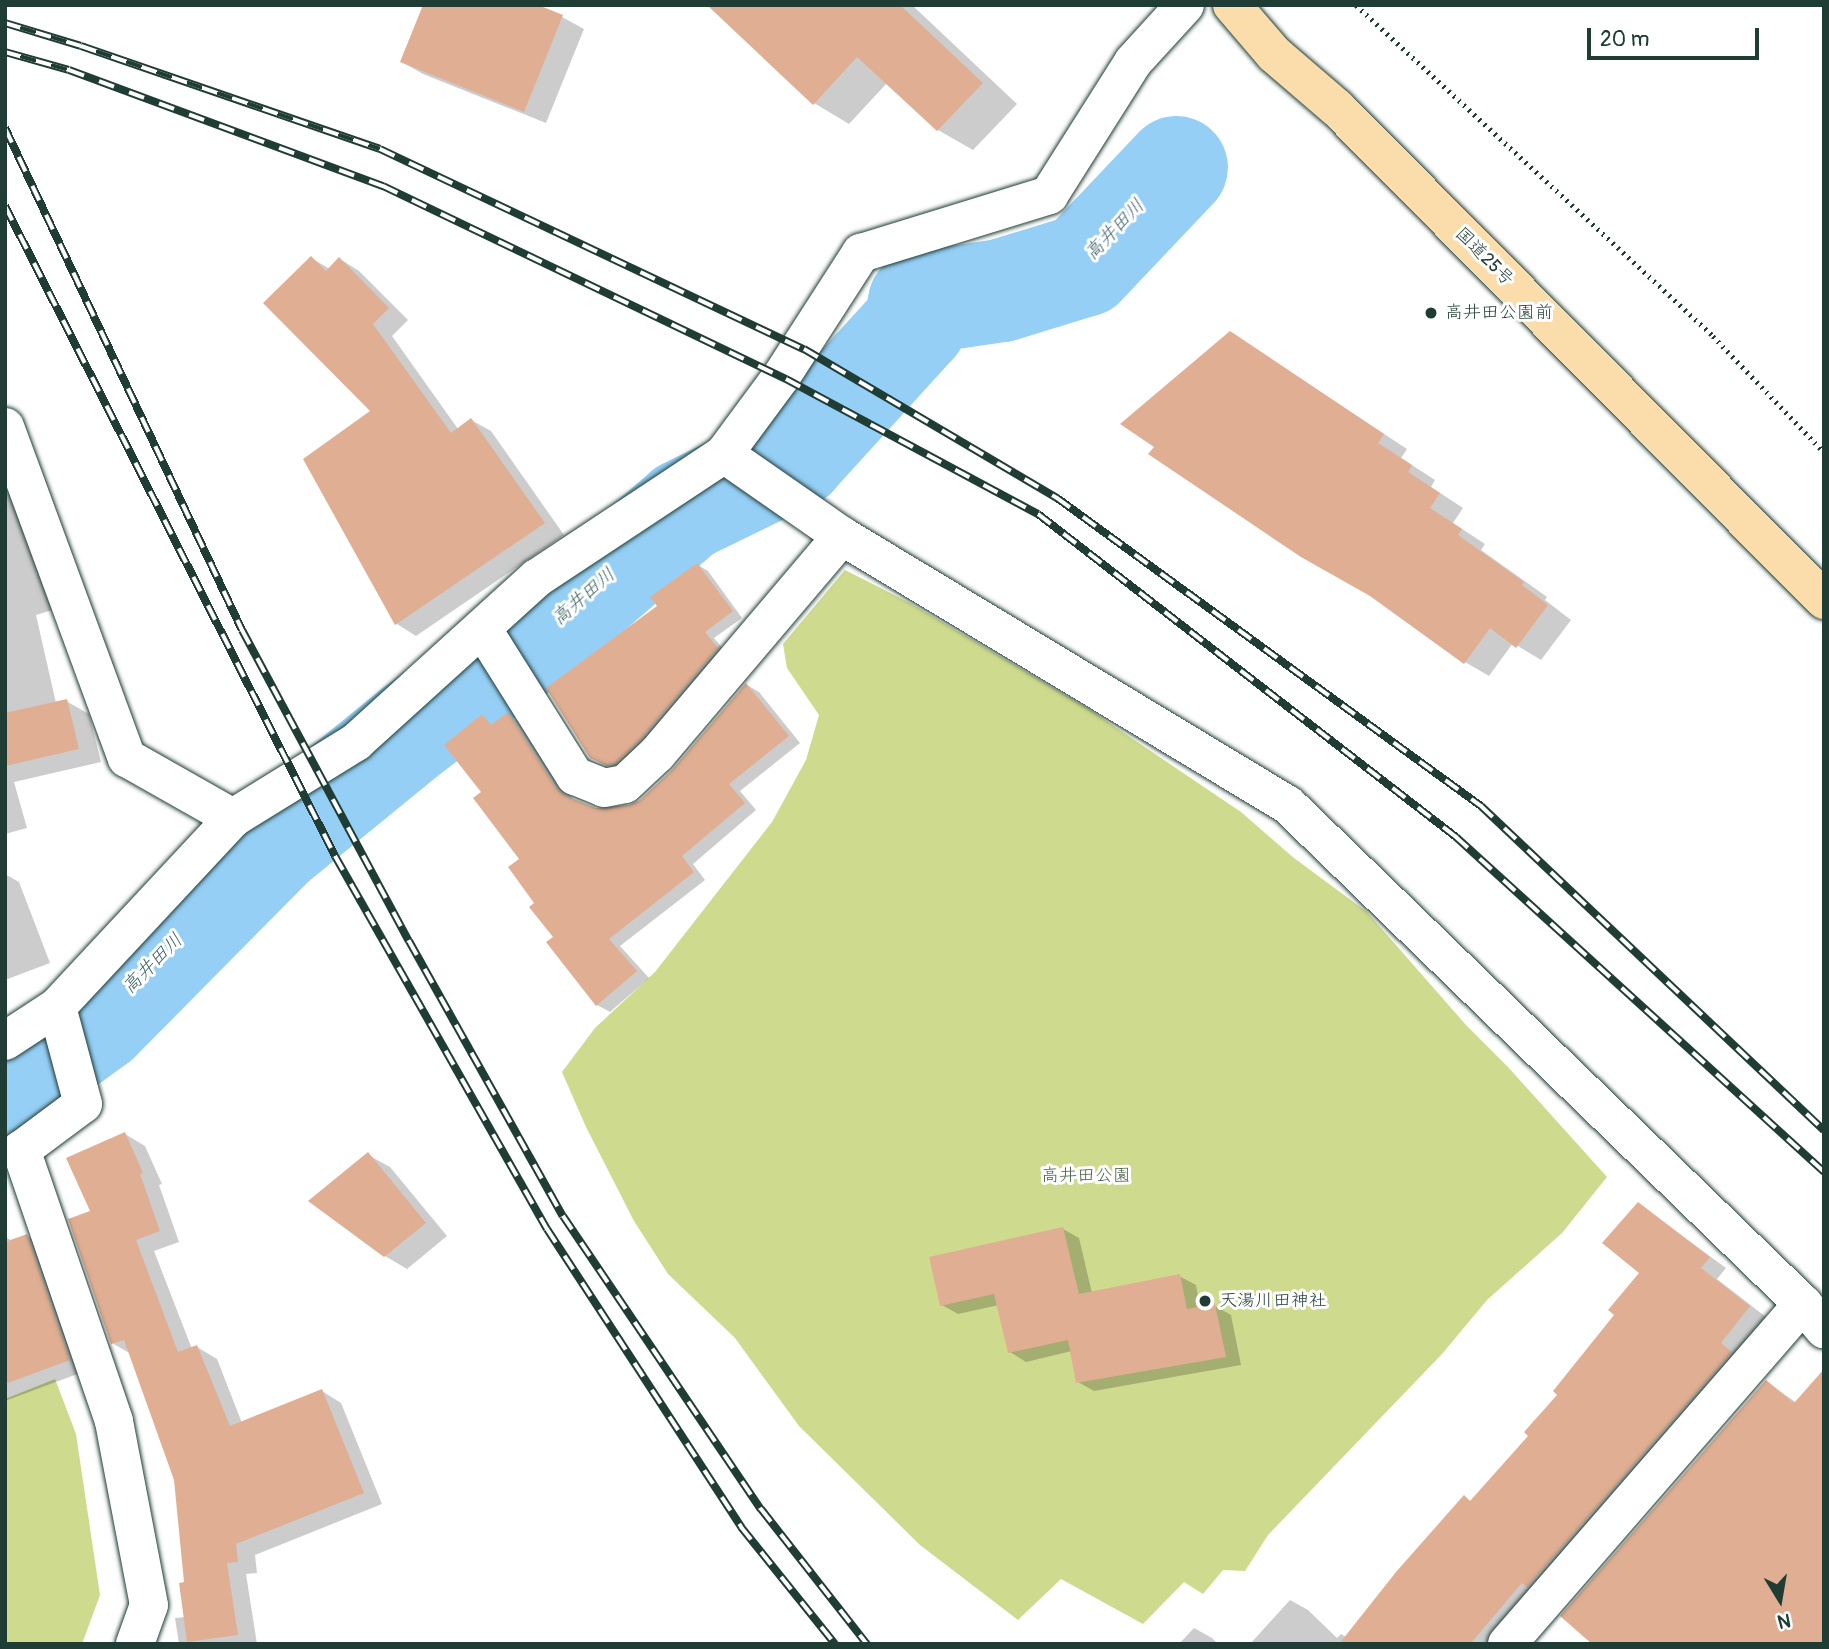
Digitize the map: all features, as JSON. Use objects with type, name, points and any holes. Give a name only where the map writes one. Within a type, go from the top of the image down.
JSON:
[{"type":"highway","name":"国道25号","points":[[1232,5],[1274,54],[1338,109],[1824,600]]},
{"type":"street","points":[[5,1041],[59,1013],[233,818],[356,742],[537,578],[726,456],[861,253],[1049,195],[1133,62],[1185,5]]},
{"type":"street","points":[[5,427],[127,758],[233,818]]},
{"type":"street","points":[[726,456],[840,535],[1287,805],[1813,1316],[1507,1644]]},
{"type":"street","points":[[482,628],[575,776],[604,788],[625,784],[657,754],[840,535]]},
{"type":"street","points":[[59,1013],[83,1104],[13,1154],[114,1421],[149,1605],[135,1644]]},
{"type":"path","points":[[1356,5],[1713,336],[1824,452]]},
{"type":"green space","name":"高井田公園","points":[[845,570],[910,603],[1087,708],[1241,812],[1294,858],[1367,912],[1466,1025],[1508,1067],[1607,1177],[1562,1233],[1487,1300],[1442,1354],[1268,1535],[1245,1571],[1223,1570],[1203,1594],[1184,1582],[1143,1624],[1061,1579],[1018,1620],[920,1545],[799,1426],[735,1338],[668,1274],[634,1221],[586,1127],[562,1072],[595,1028],[655,972],[772,822],[806,760],[819,715],[787,668],[783,644]]},
{"type":"green space","points":[[55,1379],[76,1434],[100,1595],[82,1644],[5,1644],[5,1399]]},
{"type":"building","points":[[423,5],[538,5],[563,15],[524,112],[400,62]]},
{"type":"building","points":[[707,5],[900,5],[983,83],[937,131],[857,57],[813,105]]},
{"type":"building","points":[[311,256],[326,271],[339,257],[389,308],[373,324],[451,433],[471,418],[545,523],[395,625],[303,459],[370,411],[263,303]]},
{"type":"building","points":[[1230,331],[1384,434],[1378,443],[1412,465],[1408,472],[1440,493],[1430,508],[1462,529],[1458,535],[1524,582],[1522,585],[1548,605],[1516,648],[1490,628],[1464,664],[1370,596],[1301,557],[1148,454],[1154,447],[1120,424]]},
{"type":"building","points":[[697,563],[733,611],[705,632],[718,648],[641,739],[615,764],[606,765],[590,758],[546,688],[657,606],[650,597]]},
{"type":"building","points":[[746,683],[789,736],[729,784],[745,803],[682,856],[694,872],[609,939],[637,971],[596,1006],[546,942],[553,937],[529,907],[534,903],[508,867],[519,859],[473,798],[481,792],[444,745],[482,714],[491,725],[508,712],[556,788],[566,796],[596,808],[629,805],[640,800],[672,770]]},
{"type":"building","points":[[67,699],[79,749],[5,766],[5,713]]},
{"type":"building","points":[[125,1132],[143,1173],[140,1174],[160,1231],[136,1240],[178,1352],[197,1345],[230,1426],[322,1389],[364,1493],[236,1544],[238,1562],[227,1563],[238,1635],[187,1642],[179,1583],[184,1582],[174,1480],[124,1340],[111,1344],[68,1219],[90,1211],[66,1158]]},
{"type":"building","points":[[368,1152],[426,1223],[384,1257],[308,1201]]},
{"type":"building","points":[[1638,1202],[1710,1257],[1701,1268],[1750,1306],[1721,1343],[1732,1352],[1527,1587],[1522,1583],[1470,1644],[1339,1644],[1396,1572],[1464,1495],[1470,1501],[1528,1436],[1524,1432],[1557,1395],[1553,1391],[1614,1315],[1608,1310],[1639,1273],[1602,1243]]},
{"type":"building","points":[[1063,1227],[1079,1294],[1180,1274],[1187,1309],[1215,1304],[1226,1357],[1076,1383],[1068,1340],[1008,1353],[994,1294],[940,1306],[929,1257]]},
{"type":"building","points":[[27,1234],[70,1360],[5,1384],[5,1242]]},
{"type":"building","points":[[1824,1369],[1824,1644],[1592,1644],[1560,1616],[1766,1380],[1794,1403]]},
{"type":"waterway","name":"高井田川","points":[[5,1088],[98,1020],[273,843],[413,729],[544,631],[684,510],[794,456],[915,323],[919,302],[1001,290],[1083,265],[1176,167]]},
{"type":"railway","points":[[5,23],[81,46],[380,149],[804,349],[1057,498],[1481,806],[1824,1130]]},
{"type":"railway","points":[[5,52],[69,70],[383,186],[786,379],[1038,514],[1456,837],[1824,1172]]},
{"type":"railway","points":[[5,128],[242,630],[409,941],[563,1216],[761,1509],[867,1644]]},
{"type":"railway","points":[[5,206],[335,856],[547,1229],[741,1527],[835,1644]]},
{"type":"place","name":"高井田公園前","points":[[1431,313]]},
{"type":"place","name":"天湯川田神社","points":[[1205,1301]]}]
